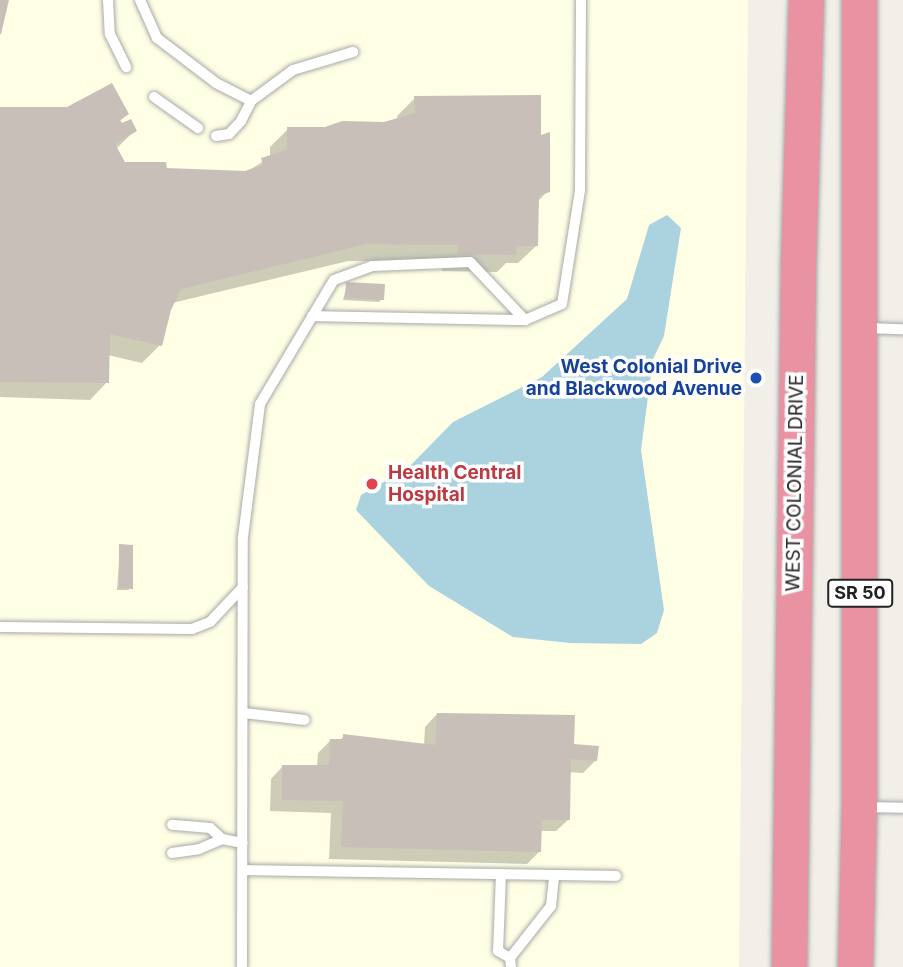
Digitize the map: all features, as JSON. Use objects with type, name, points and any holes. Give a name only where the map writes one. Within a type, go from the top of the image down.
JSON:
[{"type":"highway","name":"WEST COLONIAL DRIVE","points":[[789,967],[798,281],[806,0]]},
{"type":"highway","name":"SR 50","points":[[855,967],[859,806],[861,328],[859,0]]},
{"type":"lane","points":[[108,0],[110,34],[126,67]]},
{"type":"lane","points":[[140,0],[158,38],[216,83],[251,101]]},
{"type":"lane","points":[[312,316],[526,320],[562,304],[580,190],[581,0]]},
{"type":"lane","points":[[216,136],[229,134],[241,121],[251,101],[293,70],[353,52]]},
{"type":"lane","points":[[154,97],[198,128]]},
{"type":"lane","points":[[242,967],[243,537],[260,404],[334,279],[372,265],[470,262],[526,320]]},
{"type":"lane","points":[[861,328],[903,329]]},
{"type":"lane","points":[[0,627],[192,629],[210,622],[243,587]]},
{"type":"lane","points":[[244,713],[304,720]]},
{"type":"lane","points":[[859,806],[903,808]]},
{"type":"lane","points":[[172,825],[210,828],[222,839],[243,844]]},
{"type":"lane","points":[[172,853],[199,849],[222,839]]},
{"type":"lane","points":[[243,870],[616,876]]},
{"type":"lane","points":[[501,874],[498,951],[510,962],[551,906],[554,875]]},
{"type":"shaded area","name":"Health Central Hospital","points":[[0,0],[748,0],[739,967],[0,967]]},
{"type":"water","points":[[667,215],[681,228],[664,336],[653,359],[641,450],[664,610],[657,633],[641,644],[570,643],[513,637],[429,586],[356,510],[361,495],[408,468],[453,422],[542,377],[627,299],[649,225]]},
{"type":"building","points":[[0,0],[9,0],[1,34],[0,34]]},
{"type":"building","points":[[112,83],[129,114],[120,120],[122,123],[131,119],[137,131],[115,144],[125,162],[166,162],[167,168],[245,171],[263,165],[261,158],[287,150],[287,127],[325,127],[342,121],[384,122],[415,113],[414,96],[541,95],[541,135],[550,132],[550,192],[539,195],[538,246],[517,246],[516,255],[458,254],[458,245],[367,244],[181,289],[171,310],[162,346],[110,334],[109,383],[0,382],[0,107],[67,107]]},
{"type":"building","points":[[346,282],[385,284],[384,300],[345,298]]},
{"type":"building","points":[[119,544],[133,545],[133,589],[119,588]]},
{"type":"building","points":[[437,713],[575,715],[574,744],[599,746],[597,761],[571,759],[570,820],[542,820],[541,852],[341,847],[343,801],[282,800],[282,765],[329,765],[330,739],[343,739],[343,734],[435,745]]},
{"type":"place","name":"West Colonial Drive and Blackwood Avenue","points":[[756,378]]},
{"type":"place","name":"Health Central Hospital","points":[[372,484]]}]
